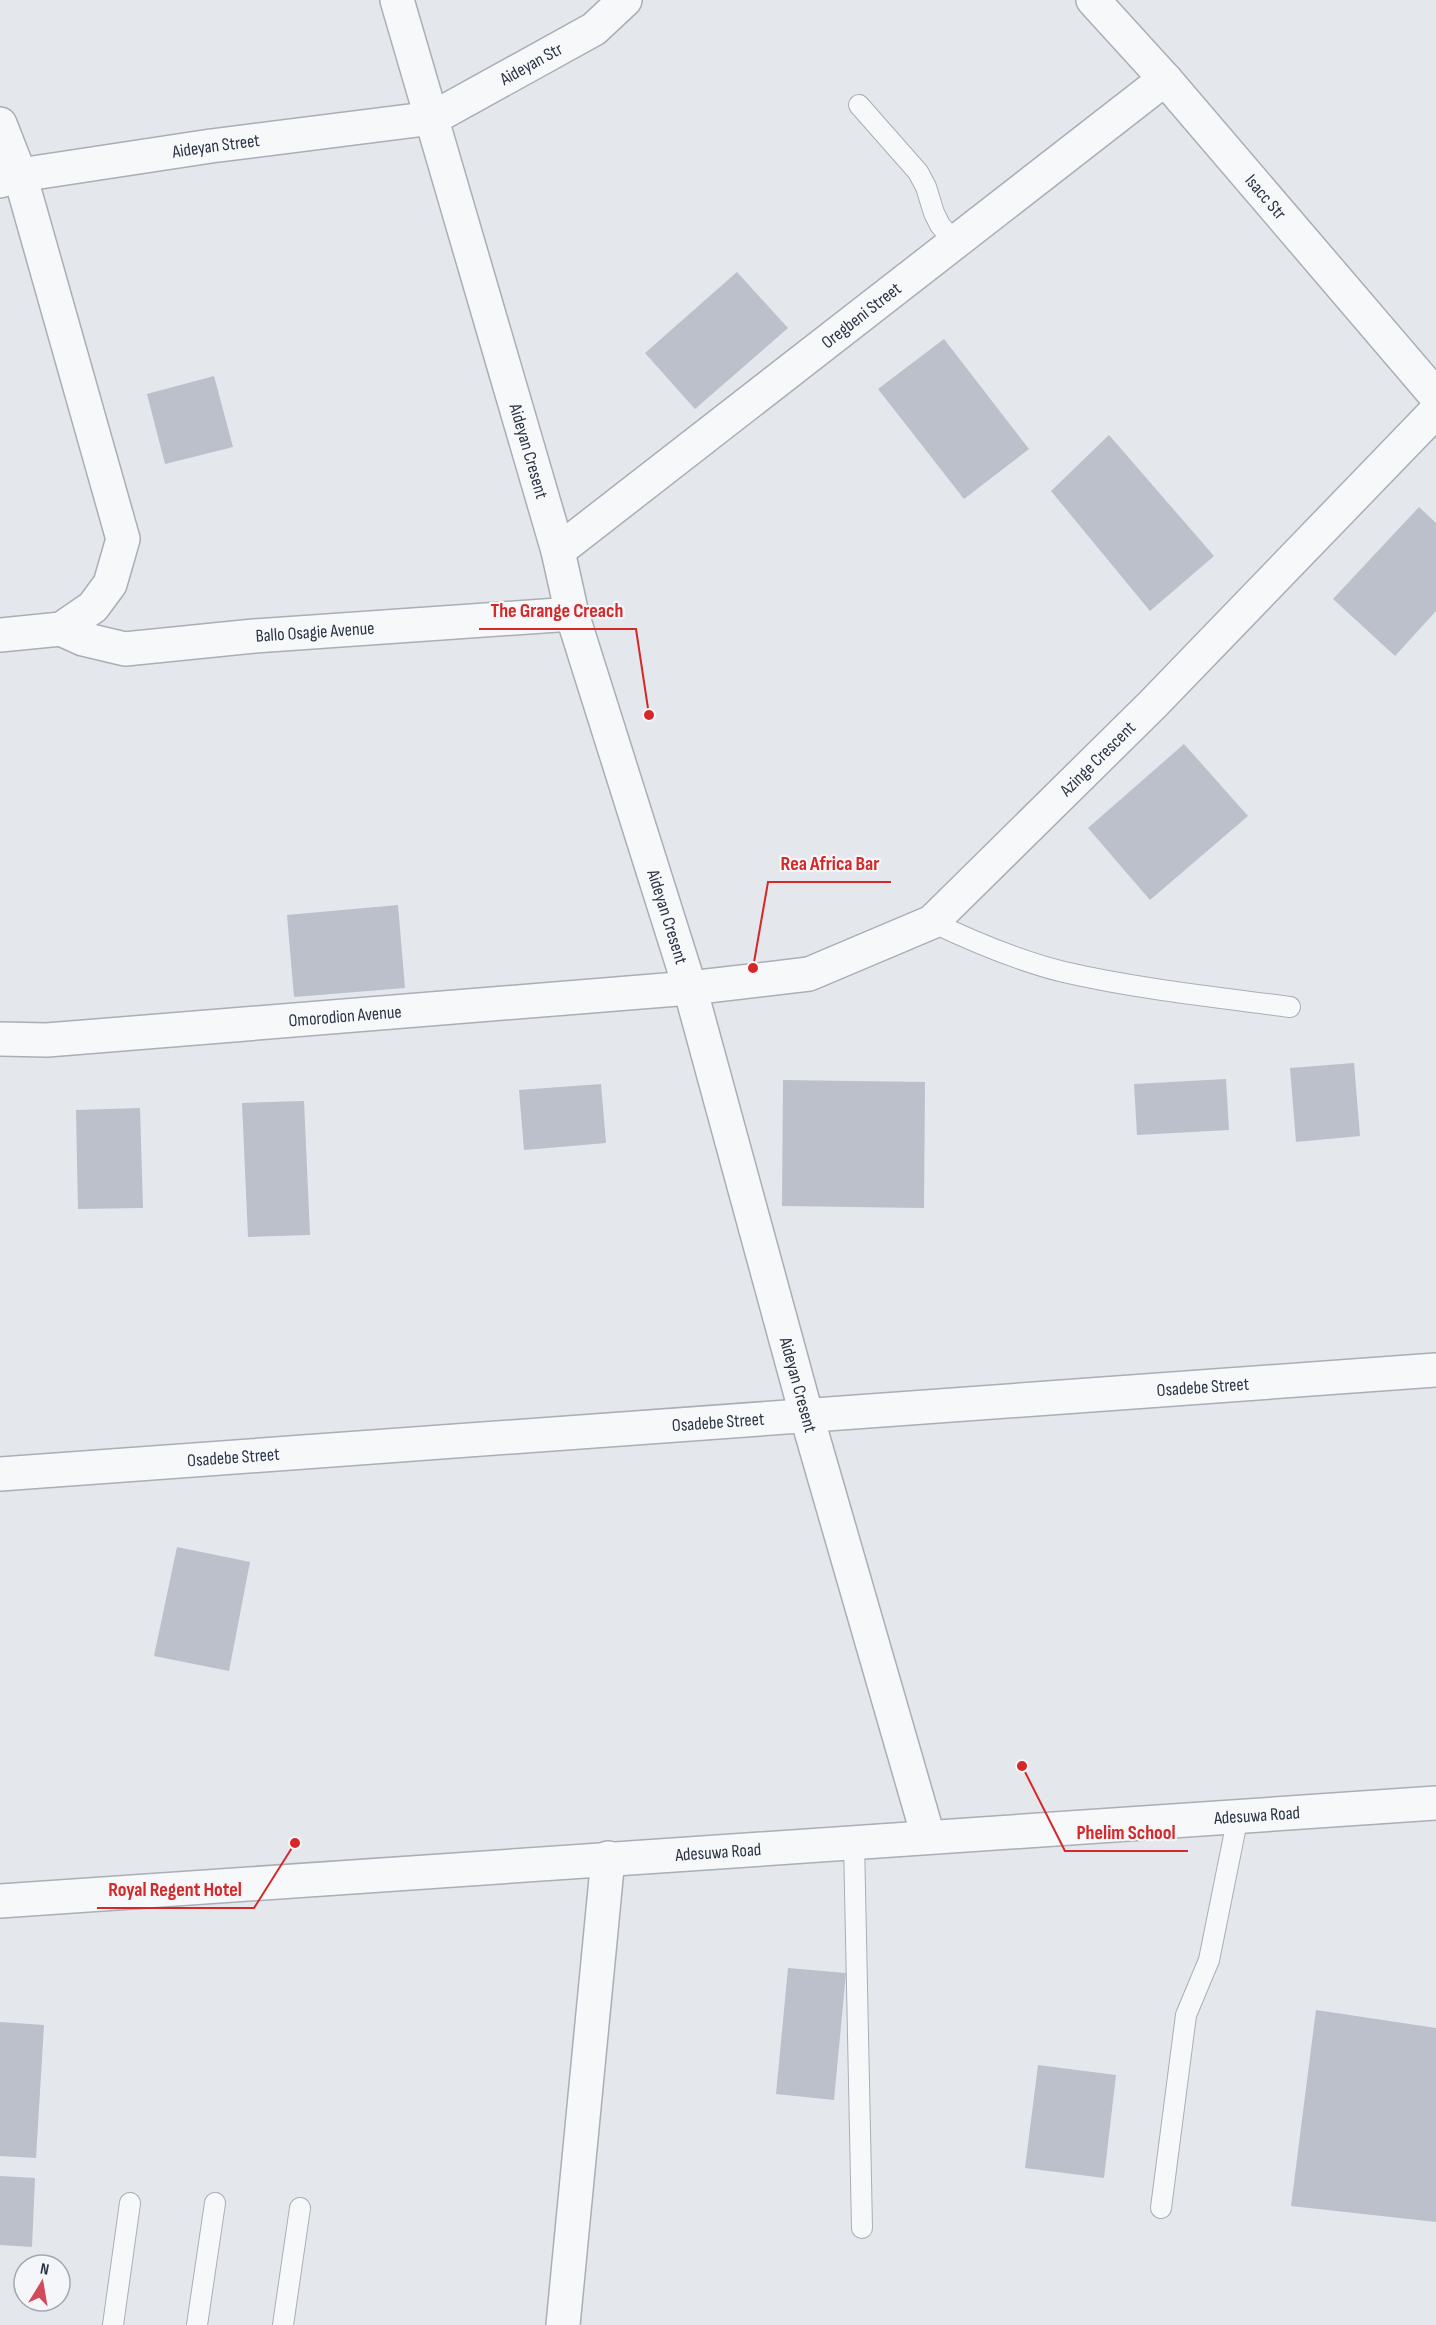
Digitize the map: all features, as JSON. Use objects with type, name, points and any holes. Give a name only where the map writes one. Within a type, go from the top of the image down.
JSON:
[{"type":"street","name":"Aideyan Cresent","points":[[398,0],[558,551],[572,614],[690,988],[807,1417],[927,1836]]},
{"type":"street","name":"Aideyan Str","points":[[433,118],[594,29],[625,0]]},
{"type":"street","name":"Isacc Str","points":[[1093,0],[1165,79],[1436,396]]},
{"type":"street","name":"Oregbeni Street","points":[[558,551],[1165,79]]},
{"type":"street","name":"Aideyan Street","points":[[10,178],[211,146],[433,118]]},
{"type":"street","points":[[0,124],[10,178]]},
{"type":"street","name":"Ballo Osagie Avenue","points":[[0,635],[62,629],[93,607],[110,584],[123,539],[10,178]]},
{"type":"street","name":"Azinge Crescent","points":[[690,988],[808,974],[932,922],[1153,704],[1436,411]]},
{"type":"street","name":"Ballo Osagie Avenue","points":[[62,629],[83,639],[125,649],[254,636],[572,614]]},
{"type":"street","name":"Omorodion Avenue","points":[[0,1039],[47,1040],[690,988]]},
{"type":"street","name":"Osadebe Street","points":[[0,1474],[1436,1370]]},
{"type":"street","name":"Adesuwa Road","points":[[0,1900],[1436,1803]]},
{"type":"street","points":[[563,2325],[608,1858]]},
{"type":"lane","points":[[859,105],[918,172],[940,225],[955,243]]},
{"type":"lane","points":[[932,922],[977,944],[1063,972],[1290,1007]]},
{"type":"lane","points":[[1161,2208],[1186,2015],[1209,1960],[1238,1816]]},
{"type":"lane","points":[[854,1841],[862,2228]]},
{"type":"lane","points":[[113,2325],[130,2203]]},
{"type":"lane","points":[[197,2325],[215,2203]]},
{"type":"lane","points":[[283,2325],[300,2208]]},
{"type":"building","points":[[737,272],[788,328],[695,409],[645,353]]},
{"type":"building","points":[[944,339],[1029,449],[964,499],[878,389]]},
{"type":"building","points":[[214,376],[233,447],[165,464],[147,394]]},
{"type":"building","points":[[1109,435],[1214,556],[1150,611],[1051,491]]},
{"type":"building","points":[[1419,507],[1436,523],[1436,611],[1395,656],[1333,599]]},
{"type":"building","points":[[1184,744],[1248,816],[1150,900],[1088,828]]},
{"type":"building","points":[[398,905],[405,988],[294,997],[287,915]]},
{"type":"building","points":[[1354,1063],[1360,1136],[1296,1142],[1290,1068]]},
{"type":"building","points":[[1226,1079],[1229,1130],[1137,1135],[1134,1084]]},
{"type":"building","points":[[783,1080],[925,1082],[924,1208],[782,1206]]},
{"type":"building","points":[[601,1084],[606,1143],[524,1150],[519,1090]]},
{"type":"building","points":[[304,1101],[310,1235],[248,1237],[242,1103]]},
{"type":"building","points":[[140,1108],[143,1208],[78,1209],[76,1110]]},
{"type":"building","points":[[177,1547],[250,1562],[229,1671],[154,1656]]},
{"type":"building","points":[[788,1968],[846,1973],[834,2100],[776,2094]]},
{"type":"building","points":[[1316,2010],[1436,2028],[1436,2222],[1291,2206]]},
{"type":"building","points":[[0,2022],[44,2025],[36,2158],[0,2156]]},
{"type":"building","points":[[1038,2065],[1116,2075],[1104,2178],[1025,2168]]},
{"type":"building","points":[[0,2176],[35,2178],[32,2247],[0,2245]]},
{"type":"place","name":"The Grange Creach","points":[[649,715]]},
{"type":"place","name":"Rea Africa Bar","points":[[753,968]]},
{"type":"place","name":"Phelim School","points":[[1022,1766]]},
{"type":"place","name":"Royal Regent Hotel","points":[[295,1843]]}]
